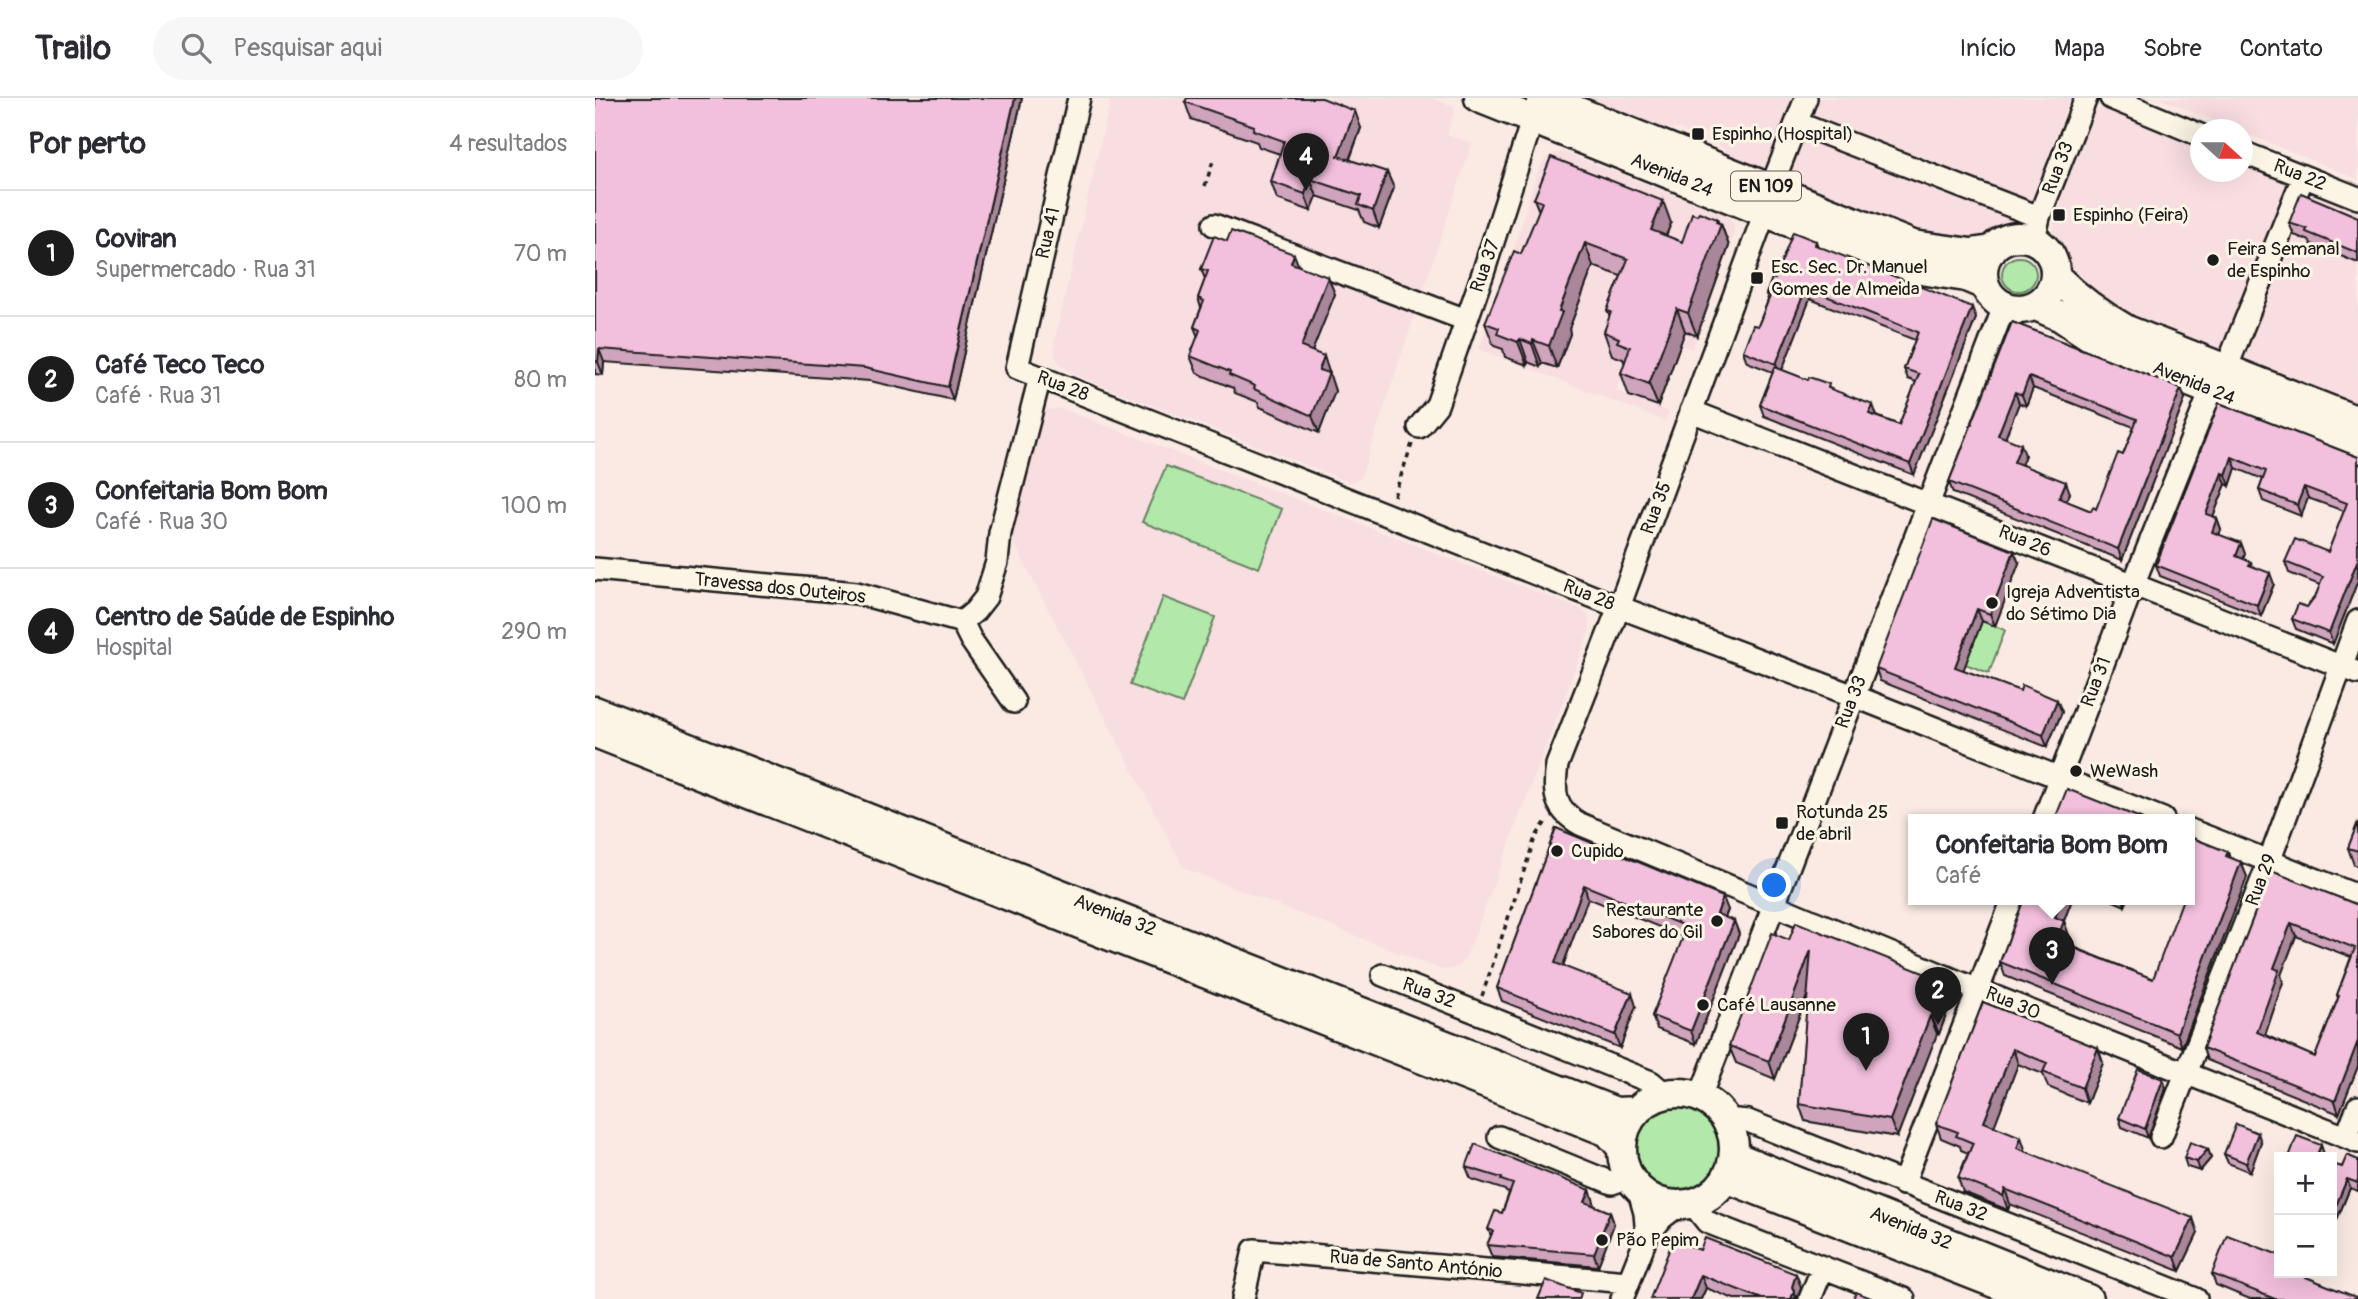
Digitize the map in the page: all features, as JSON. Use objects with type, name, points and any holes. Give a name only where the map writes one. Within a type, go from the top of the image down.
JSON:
[{"type":"main road","name":"Avenida 24","points":[[1479,98],[1539,105],[1768,200],[1902,267],[1966,277],[1985,285]]},
{"type":"main road","name":"Avenida 24","points":[[1768,200],[1913,245],[1971,253],[1992,250],[2001,242],[2023,237],[2037,229],[2051,255],[2056,277],[2095,313],[2219,380],[2358,449]]},
{"type":"main road","points":[[1992,250],[1983,273],[1985,285],[1991,296],[2004,307]]},
{"type":"main road","points":[[2036,306],[2046,299],[2056,277]]},
{"type":"main road","name":"Avenida 24","points":[[2004,307],[2024,310],[2036,306],[2061,317],[2114,352],[2358,421]]},
{"type":"main road","name":"Avenida 32","points":[[595,711],[1616,1112],[1637,1111]]},
{"type":"main road","name":"Avenida 32","points":[[595,733],[1608,1132],[1622,1148]]},
{"type":"main road","points":[[1681,1093],[1700,1097],[1713,1105],[1731,1130],[1730,1167],[1717,1189],[1705,1198],[1686,1204],[1664,1203],[1648,1197],[1634,1182],[1624,1163],[1624,1134],[1637,1111],[1650,1100],[1665,1094],[1681,1093]]},
{"type":"main road","name":"Avenida 32","points":[[1730,1167],[2035,1299]]},
{"type":"main road","name":"Avenida 32","points":[[1730,1167],[2088,1299]]},
{"type":"street","name":"Rua 41","points":[[1017,368],[1079,98]]},
{"type":"street","name":"Rua 35","points":[[1559,804],[1554,787],[1557,765],[1619,607],[1806,98]]},
{"type":"street","name":"Rua 33","points":[[2037,229],[2086,98]]},
{"type":"street","points":[[2111,98],[2190,131]]},
{"type":"street","name":"Rua 37","points":[[1419,427],[1437,405],[1539,105]]},
{"type":"street","points":[[1797,123],[2037,229]]},
{"type":"street","name":"Rua 22","points":[[2253,157],[2358,198]]},
{"type":"street","name":"Rua 31","points":[[2046,814],[2133,585],[2303,177]]},
{"type":"street","points":[[1214,225],[1467,320]]},
{"type":"street","name":"Rua 33","points":[[1700,1097],[2004,307]]},
{"type":"street","name":"Rua 28","points":[[1017,368],[2151,814]]},
{"type":"street","points":[[1014,702],[971,640],[963,622],[986,597],[997,562],[1000,533],[1040,377]]},
{"type":"street","name":"Rua 26","points":[[1691,411],[2349,670]]},
{"type":"street","name":"Travessa dos Outeiros","points":[[595,569],[857,593],[963,622]]},
{"type":"street","name":"Rua 29","points":[[2161,1137],[2269,862],[2349,670],[2358,621]]},
{"type":"street","name":"Rua 30","points":[[1559,804],[1569,818],[1580,824],[1979,990],[2352,1140]]},
{"type":"street","points":[[2195,832],[2358,896]]},
{"type":"street","points":[[1903,1184],[2011,905]]},
{"type":"street","name":"Rua 32","points":[[1383,975],[1651,1082],[1665,1094]]},
{"type":"street","points":[[2352,1140],[2358,1107]]},
{"type":"street","name":"Rua 32","points":[[1725,1119],[1748,1121],[2196,1299]]},
{"type":"street","points":[[1499,1137],[1612,1183],[1634,1182],[1645,1213],[1647,1236]]},
{"type":"street","points":[[1625,1291],[1647,1236],[1662,1218],[1686,1204],[1707,1222],[1904,1299]]},
{"type":"street","name":"Rua de Santo António","points":[[1243,1299],[1254,1250],[1625,1291]]},
{"type":"street","points":[[1810,1299],[1823,1267]]},
{"type":"path","points":[[1205,186],[1213,160]]},
{"type":"path","points":[[1394,495],[1407,457]]},
{"type":"path","points":[[1476,1011],[1535,838],[1559,804]]},
{"type":"shaded area","points":[[1111,98],[1432,98],[1455,107],[1447,135],[1472,143],[1360,479],[1349,482],[1075,375],[1062,366],[1055,356],[1054,344]]},
{"type":"shaded area","points":[[1577,98],[1794,98],[1771,161],[1768,166],[1758,170],[1741,165],[1720,146],[1707,140],[1709,134],[1696,129],[1693,135],[1679,129],[1649,128]]},
{"type":"shaded area","points":[[1816,98],[2070,98],[2028,209],[2017,221],[1979,241],[1919,236],[1793,184],[1789,170]]},
{"type":"shaded area","points":[[2159,98],[2358,98],[2358,179],[2253,136],[2253,119],[2211,119]]},
{"type":"shaded area","name":"Feira Semanal de Espinho","points":[[2105,104],[2190,137],[2190,182],[2253,182],[2253,162],[2358,205],[2358,411],[2113,311],[2072,275],[2067,255],[2054,231],[2054,217],[2095,112]]},
{"type":"shaded area","points":[[1563,152],[1728,216],[1734,226],[1692,349],[1638,330],[1616,390],[1669,412],[1665,421],[1479,349],[1509,265],[1538,170],[1545,159]]},
{"type":"shaded area","points":[[1060,408],[1580,609],[1589,617],[1590,629],[1467,955],[1458,967],[1443,970],[1184,868],[1009,534],[1037,419],[1047,410]]},
{"type":"green space","points":[[2019,257],[2031,262],[2036,274],[2031,286],[2019,291],[2007,286],[2002,274],[2007,262]]},
{"type":"green space","points":[[1166,466],[1282,509],[1259,568],[1142,522]]},
{"type":"green space","points":[[1163,597],[1215,617],[1182,704],[1130,685]]},
{"type":"green space","points":[[1982,621],[2005,630],[1989,673],[1965,664]]},
{"type":"green space","points":[[1678,1105],[1694,1108],[1708,1117],[1717,1131],[1720,1147],[1717,1163],[1708,1177],[1694,1186],[1678,1189],[1662,1186],[1648,1177],[1639,1163],[1636,1147],[1639,1131],[1648,1117],[1662,1108]]},
{"type":"building","points":[[595,98],[1015,98],[948,387],[865,368],[599,349],[598,362],[595,361]]},
{"type":"building","points":[[1187,98],[1322,98],[1355,111],[1338,156],[1387,172],[1373,211],[1358,205],[1361,196],[1310,179],[1305,194],[1271,182],[1284,141],[1253,130],[1254,126],[1185,102]]},
{"type":"building","points":[[1551,157],[1663,201],[1651,230],[1682,242],[1692,213],[1697,215],[1699,212],[1717,219],[1716,222],[1721,224],[1688,313],[1677,309],[1649,384],[1621,373],[1630,347],[1617,342],[1619,338],[1604,332],[1611,312],[1607,311],[1628,259],[1585,243],[1559,311],[1562,312],[1549,346],[1533,340],[1532,344],[1520,339],[1518,342],[1497,334],[1499,328],[1485,323],[1514,251],[1521,254],[1542,202],[1534,199]]},
{"type":"building","points":[[2301,193],[2358,217],[2358,253],[2289,223]]},
{"type":"building","points":[[1231,231],[1294,254],[1291,263],[1328,277],[1301,347],[1324,356],[1319,370],[1329,373],[1312,416],[1254,389],[1255,386],[1229,375],[1230,372],[1190,356],[1200,330],[1194,327],[1204,301],[1198,298],[1208,271],[1201,269],[1214,236],[1227,241]]},
{"type":"building","points":[[1793,232],[1816,241],[1815,245],[1972,307],[1910,464],[1760,405],[1775,367],[1808,380],[1809,377],[1829,384],[1828,388],[1873,405],[1869,414],[1899,425],[1919,374],[1904,369],[1918,332],[1806,288],[1776,364],[1743,351],[1753,325],[1758,326],[1770,296],[1766,294],[1772,278],[1775,279]]},
{"type":"building","points":[[2012,322],[2181,388],[2118,549],[1949,482]],"holes":[[[2029,377],[2137,419],[2123,455],[2118,453],[2096,509],[2093,507],[2091,511],[2059,498],[2066,482],[2014,462],[2021,444],[1998,435],[2015,392],[2022,395]]]},
{"type":"building","points":[[2219,403],[2358,457],[2358,559],[2329,633],[2292,619],[2298,604],[2307,607],[2316,595],[2323,577],[2285,562],[2295,539],[2328,552],[2347,503],[2304,487],[2297,505],[2259,490],[2266,471],[2232,457],[2226,475],[2222,473],[2206,514],[2217,518],[2212,532],[2241,543],[2236,556],[2251,562],[2249,565],[2270,573],[2257,605],[2156,565]]},
{"type":"building","points":[[1933,519],[2014,551],[1990,614],[1977,609],[1955,667],[2020,691],[2022,685],[2057,700],[2043,735],[1876,669]]},
{"type":"building","points":[[2067,789],[2130,814],[2057,814]]},
{"type":"building","points":[[2358,822],[2358,851],[2348,848]]},
{"type":"building","points":[[1556,828],[1723,897],[1717,914],[1734,921],[1691,1031],[1652,1016],[1687,927],[1584,885],[1555,963],[1632,993],[1615,1035],[1497,988]]},
{"type":"building","points":[[2195,839],[2228,852],[2226,856],[2241,862],[2177,1033],[2000,962],[2022,905],[2060,905],[2055,917],[2064,921],[2056,941],[2153,979],[2181,905],[2195,905]]},
{"type":"building","points":[[2271,871],[2358,905],[2358,1041],[2335,1101],[2203,1048]],"holes":[[[2291,923],[2355,948],[2315,1057],[2257,1032],[2279,970],[2274,968]]]},
{"type":"building","points":[[1796,922],[1946,982],[1890,1120],[1799,1104],[1811,950],[1769,1061],[1729,1046],[1772,933],[1789,940]]},
{"type":"building","points":[[1983,1002],[2098,1048],[2082,1088],[2043,1072],[2047,1063],[2013,1049],[1984,1122],[2021,1137],[2017,1148],[2193,1218],[2175,1257],[2005,1189],[2003,1196],[1958,1178],[1973,1143],[1956,1136],[1958,1132],[1936,1124]]},
{"type":"building","points":[[2138,1069],[2163,1079],[2145,1129],[2119,1118]]},
{"type":"building","points":[[2236,1124],[2258,1133],[2246,1163],[2224,1154]]},
{"type":"building","points":[[2297,1136],[2321,1145],[2318,1152],[2291,1152]]},
{"type":"building","points":[[2190,1142],[2208,1149],[2197,1162],[2184,1158]]},
{"type":"building","points":[[1475,1144],[1590,1190],[1585,1202],[1610,1212],[1594,1254],[1487,1245],[1493,1231],[1488,1229],[1495,1211],[1502,1213],[1513,1184],[1466,1167]]},
{"type":"building","points":[[2347,1155],[2358,1160],[2358,1183],[2347,1179],[2337,1203],[2337,1166],[2342,1167]]},
{"type":"building","points":[[2227,1235],[2274,1253],[2274,1278],[2308,1278],[2358,1299],[2275,1299],[2212,1274]]},
{"type":"building","points":[[1705,1238],[1796,1274],[1791,1299],[1762,1299],[1701,1275],[1691,1299],[1650,1299],[1673,1240],[1700,1250]]},
{"type":"building","points":[[1546,1280],[1581,1293],[1579,1299],[1538,1299]]},
{"type":"building","points":[[1856,1292],[1873,1299],[1853,1299]]},
{"type":"place","name":"Espinho (Hospital)","points":[[1698,134]]},
{"type":"place","name":"Centro de Saúde de Espinho","points":[[1306,191]]},
{"type":"place","name":"Espinho (Feira)","points":[[2059,215]]},
{"type":"place","name":"Feira Semanal de Espinho","points":[[2213,260]]},
{"type":"place","name":"Esc. Sec. Dr. Manuel Gomes de Almeida","points":[[1757,278]]},
{"type":"place","name":"Igreja Adventista do Sétimo Dia","points":[[1992,603]]},
{"type":"place","name":"WeWash","points":[[2076,771]]},
{"type":"place","name":"Rotunda 25 de abril","points":[[1782,823]]},
{"type":"place","name":"Cupido","points":[[1557,851]]},
{"type":"place","name":"Restaurante Sabores do Gil","points":[[1717,921]]},
{"type":"place","name":"Confeitaria Bom Bom","points":[[2052,985]]},
{"type":"place","name":"Café Lausanne","points":[[1703,1005]]},
{"type":"place","name":"Café Teco Teco","points":[[1938,1025]]},
{"type":"place","name":"Coviran","points":[[1866,1071]]},
{"type":"place","name":"Pão Pepim","points":[[1602,1240]]}]
